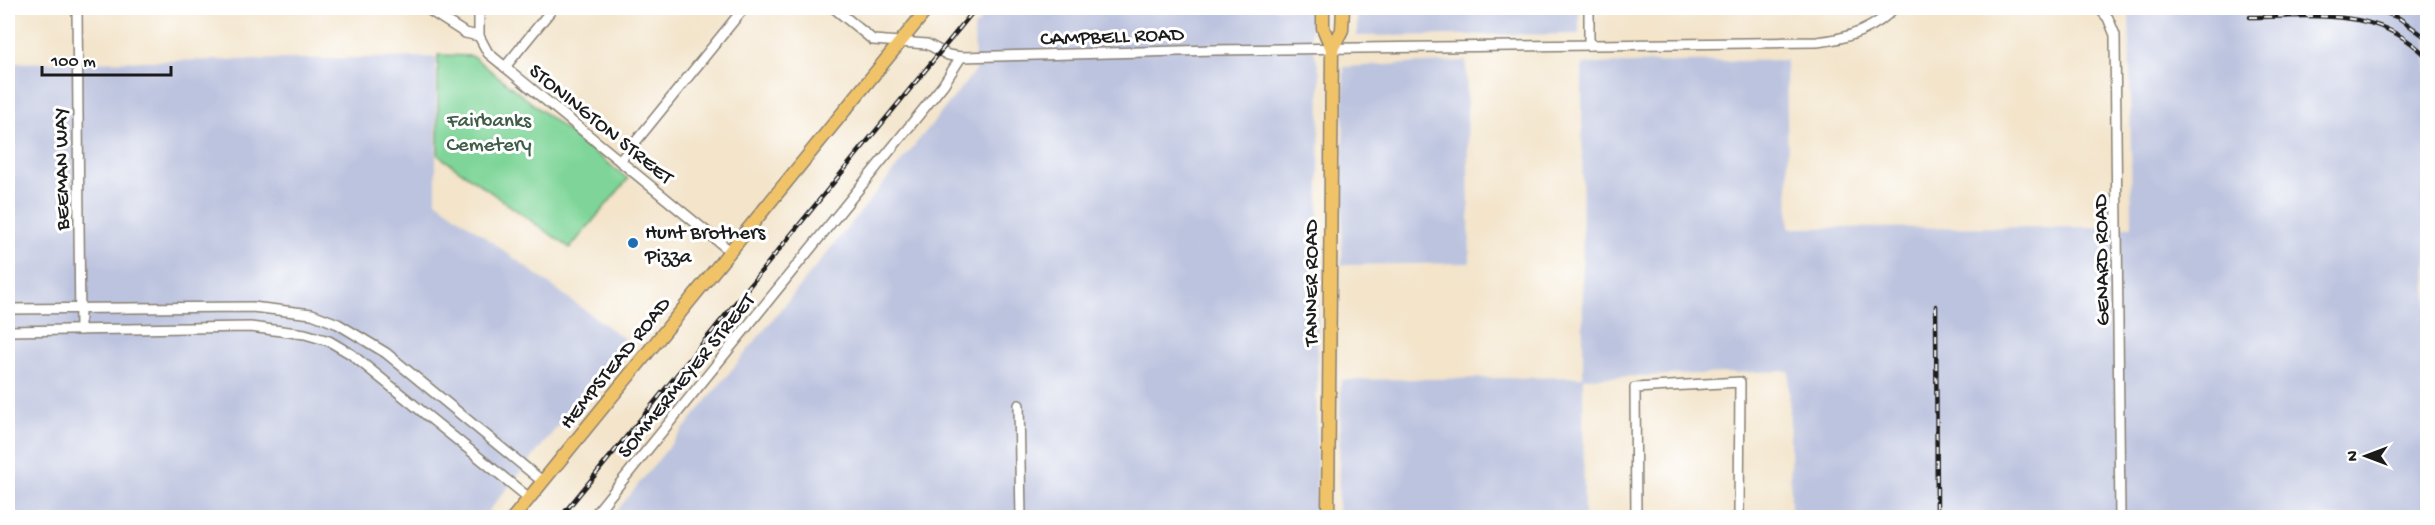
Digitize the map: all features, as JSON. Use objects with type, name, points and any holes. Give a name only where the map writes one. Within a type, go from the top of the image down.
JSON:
[{"type":"main road","name":"HEMPSTEAD ROAD","points":[[513,518],[928,8]]},
{"type":"main road","points":[[1323,8],[1323,28],[1332,49]]},
{"type":"main road","points":[[1332,49],[1342,30],[1342,8]]},
{"type":"main road","name":"TANNER ROAD","points":[[1328,518],[1332,49]]},
{"type":"street","name":"BEEMAN WAY","points":[[77,8],[80,330]]},
{"type":"street","points":[[426,8],[465,33],[479,36],[479,8]]},
{"type":"street","points":[[505,67],[553,8]]},
{"type":"street","points":[[620,161],[744,8]]},
{"type":"street","name":"CAMPBELL ROAD","points":[[834,8],[873,40],[902,40],[927,44],[948,55],[961,57],[1833,40],[1871,27],[1894,8]]},
{"type":"street","points":[[1589,8],[1589,45]]},
{"type":"street","name":"GENARD ROAD","points":[[2099,8],[2108,18],[2115,35],[2120,518]]},
{"type":"street","name":"STONINGTON STREET","points":[[479,36],[488,53],[730,250]]},
{"type":"street","name":"SOMMERMEYER STREET","points":[[592,518],[943,85],[961,57]]},
{"type":"street","points":[[192,327],[196,306]]},
{"type":"street","points":[[8,309],[196,306],[286,309],[312,314],[338,324],[371,343],[542,481]]},
{"type":"street","points":[[284,330],[286,309]]},
{"type":"street","points":[[8,331],[192,327],[284,330],[328,341],[351,354],[390,383],[529,498]]},
{"type":"street","points":[[390,383],[402,366]]},
{"type":"street","points":[[1636,518],[1635,388],[1740,382],[1739,518]]},
{"type":"street","points":[[1019,405],[1021,518]]},
{"type":"shaded area","points":[[991,8],[1311,8],[1311,40],[1320,73],[1316,517],[611,518],[975,71],[974,28]]},
{"type":"shaded area","points":[[1357,8],[1579,8],[1579,34],[1357,36]]},
{"type":"shaded area","points":[[2129,8],[2427,8],[2427,517],[1791,517],[1789,371],[1583,378],[1584,517],[1338,518],[1341,380],[1583,377],[1582,64],[1786,60],[1789,228],[2132,227]]},
{"type":"shaded area","points":[[436,57],[436,201],[627,341],[484,517],[8,517],[8,63]]},
{"type":"shaded area","points":[[1466,61],[1470,263],[1342,265],[1344,67]]},
{"type":"green space","name":"Fairbanks Cemetery","points":[[438,55],[472,56],[628,179],[570,248],[438,155]]},
{"type":"railway","points":[[560,518],[976,8]]},
{"type":"railway","points":[[2373,8],[2399,18],[2428,39]]},
{"type":"railway","points":[[2250,17],[2322,16],[2367,22],[2409,41],[2428,58]]},
{"type":"railway","points":[[1936,306],[1937,518]]},
{"type":"place","name":"Hunt Brothers Pizza","points":[[633,243]]}]
